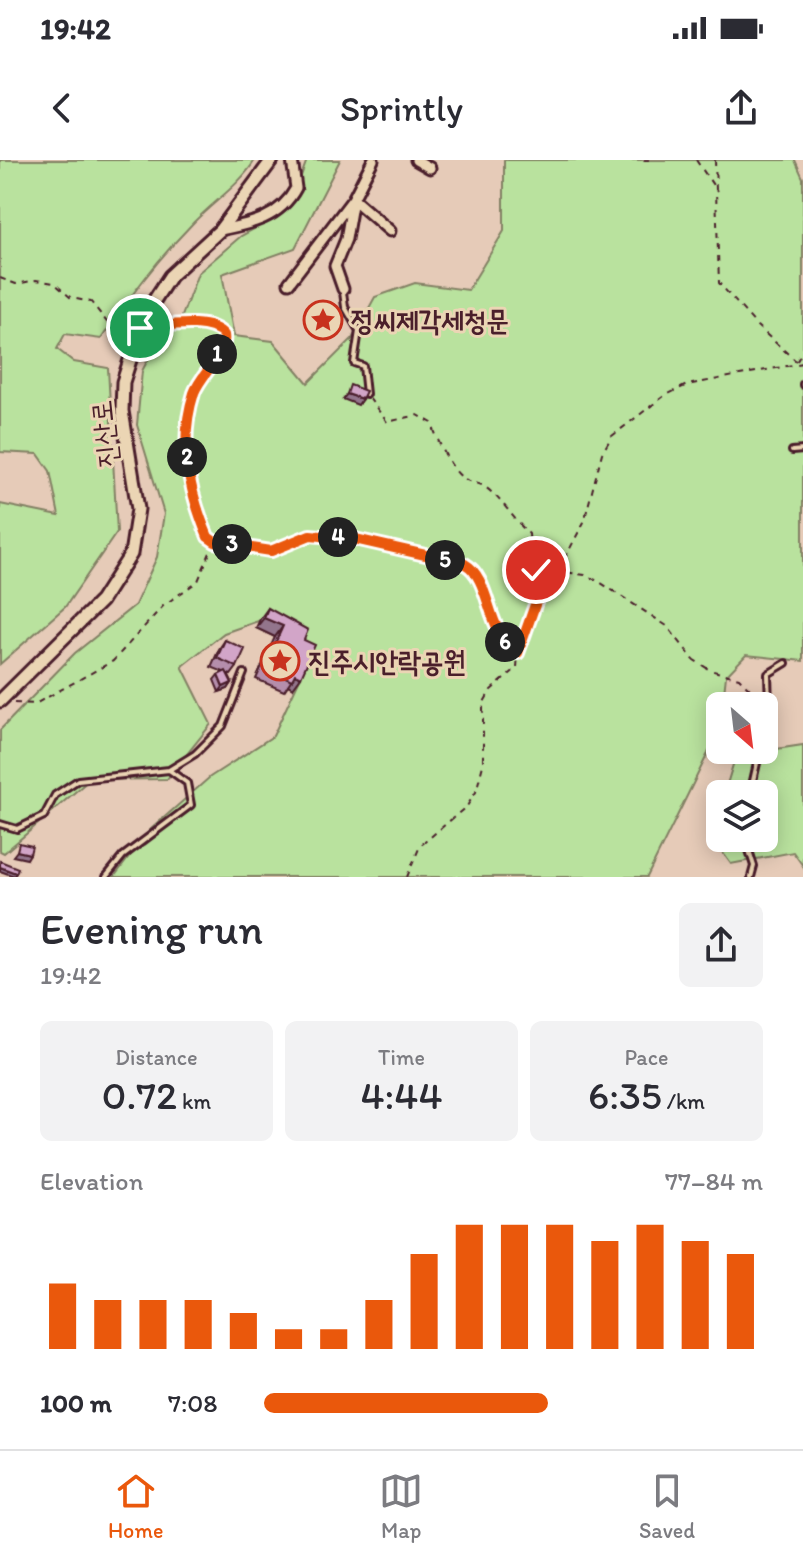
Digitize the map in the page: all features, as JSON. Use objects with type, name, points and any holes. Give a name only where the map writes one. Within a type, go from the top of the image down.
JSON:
[{"type":"street","name":"진산로","points":[[6,702],[101,601],[131,554],[138,509],[122,411],[123,382],[131,353],[140,328],[170,276],[220,230],[272,160]]},
{"type":"street","points":[[220,230],[249,224],[282,209],[296,188],[292,160]]},
{"type":"street","points":[[289,283],[353,199],[373,160]]},
{"type":"street","points":[[416,160],[430,168]]},
{"type":"street","points":[[353,199],[390,231]]},
{"type":"street","points":[[343,289],[335,266],[346,239],[353,199]]},
{"type":"lane","points":[[343,289],[345,307],[359,331],[354,363],[363,366],[366,394]]},
{"type":"lane","points":[[792,451],[803,450]]},
{"type":"lane","points":[[769,692],[768,674],[786,663]]},
{"type":"lane","points":[[0,824],[17,829],[44,816],[55,795],[78,780],[169,770],[195,754],[223,726],[244,673]]},
{"type":"lane","points":[[106,877],[123,856],[191,805],[187,783],[169,770]]},
{"type":"lane","points":[[750,852],[754,866],[751,877]]},
{"type":"path","points":[[696,160],[717,192]]},
{"type":"path","points":[[715,160],[717,192],[714,233],[721,288],[797,362]]},
{"type":"path","points":[[0,278],[16,284],[36,280],[54,283],[71,298],[91,302],[131,353]]},
{"type":"path","points":[[140,328],[217,327],[224,335],[224,346],[194,393],[187,447],[189,489],[208,537],[215,542],[271,551],[310,535],[355,539],[465,564],[477,577],[498,635],[518,653]]},
{"type":"path","points":[[797,362],[803,350]]},
{"type":"path","points":[[407,877],[420,846],[467,806],[476,792],[483,765],[483,704],[491,690],[516,671],[518,653],[536,602],[558,571],[587,513],[604,448],[616,432],[664,396],[687,385],[803,363]]},
{"type":"path","points":[[366,394],[387,422],[418,415],[432,423],[436,438],[448,453],[455,471],[469,482],[485,487],[529,534],[531,567],[589,577],[635,603],[667,626],[694,660],[710,670],[739,678],[753,692]]},
{"type":"path","points":[[6,702],[35,704],[113,661],[164,605],[198,581],[215,542]]},
{"type":"green space","points":[[0,160],[255,160],[242,177],[168,250],[101,339],[65,334],[57,349],[74,362],[108,368],[117,532],[65,607],[0,664],[0,504],[59,516],[50,471],[38,454],[0,452]]},
{"type":"green space","points":[[307,160],[340,160],[295,248],[222,274],[234,336],[273,341],[308,383],[352,339],[375,297],[415,283],[468,290],[504,231],[504,160],[795,160],[803,178],[803,661],[746,655],[726,676],[724,692],[706,692],[706,757],[647,877],[114,877],[150,830],[210,777],[273,736],[312,653],[258,621],[224,633],[182,666],[211,724],[167,779],[89,780],[4,853],[0,851],[0,730],[75,653],[135,605],[157,557],[164,514],[137,425],[142,371],[160,337],[181,319],[198,273],[241,236],[274,218],[295,192]]},
{"type":"green space","points":[[803,745],[803,866],[793,852],[731,864],[722,852],[778,852],[778,780],[728,780],[733,764],[778,764],[778,749]]},
{"type":"building","points":[[350,385],[366,391],[362,399],[347,394]]},
{"type":"building","points":[[268,608],[308,630],[304,640],[315,645],[301,677],[295,674],[292,680],[264,668],[283,626],[264,618]]},
{"type":"building","points":[[225,640],[245,649],[237,667],[217,658]]},
{"type":"building","points":[[226,671],[232,683],[223,687],[218,675]]},
{"type":"building","points":[[19,843],[32,846],[30,854],[17,851]]},
{"type":"building","points":[[0,861],[18,868],[16,873],[0,867]]},
{"type":"place","name":"정씨제각세청문","points":[[323,320]]},
{"type":"place","name":"진주시안락공원","points":[[280,661]]},
{"type":"route","points":[[140,328],[217,327],[226,339],[194,393],[187,447],[189,489],[208,537],[215,542],[271,551],[310,535],[355,539],[465,564],[477,577],[498,635],[518,653],[536,602],[558,571],[536,570]]}]
